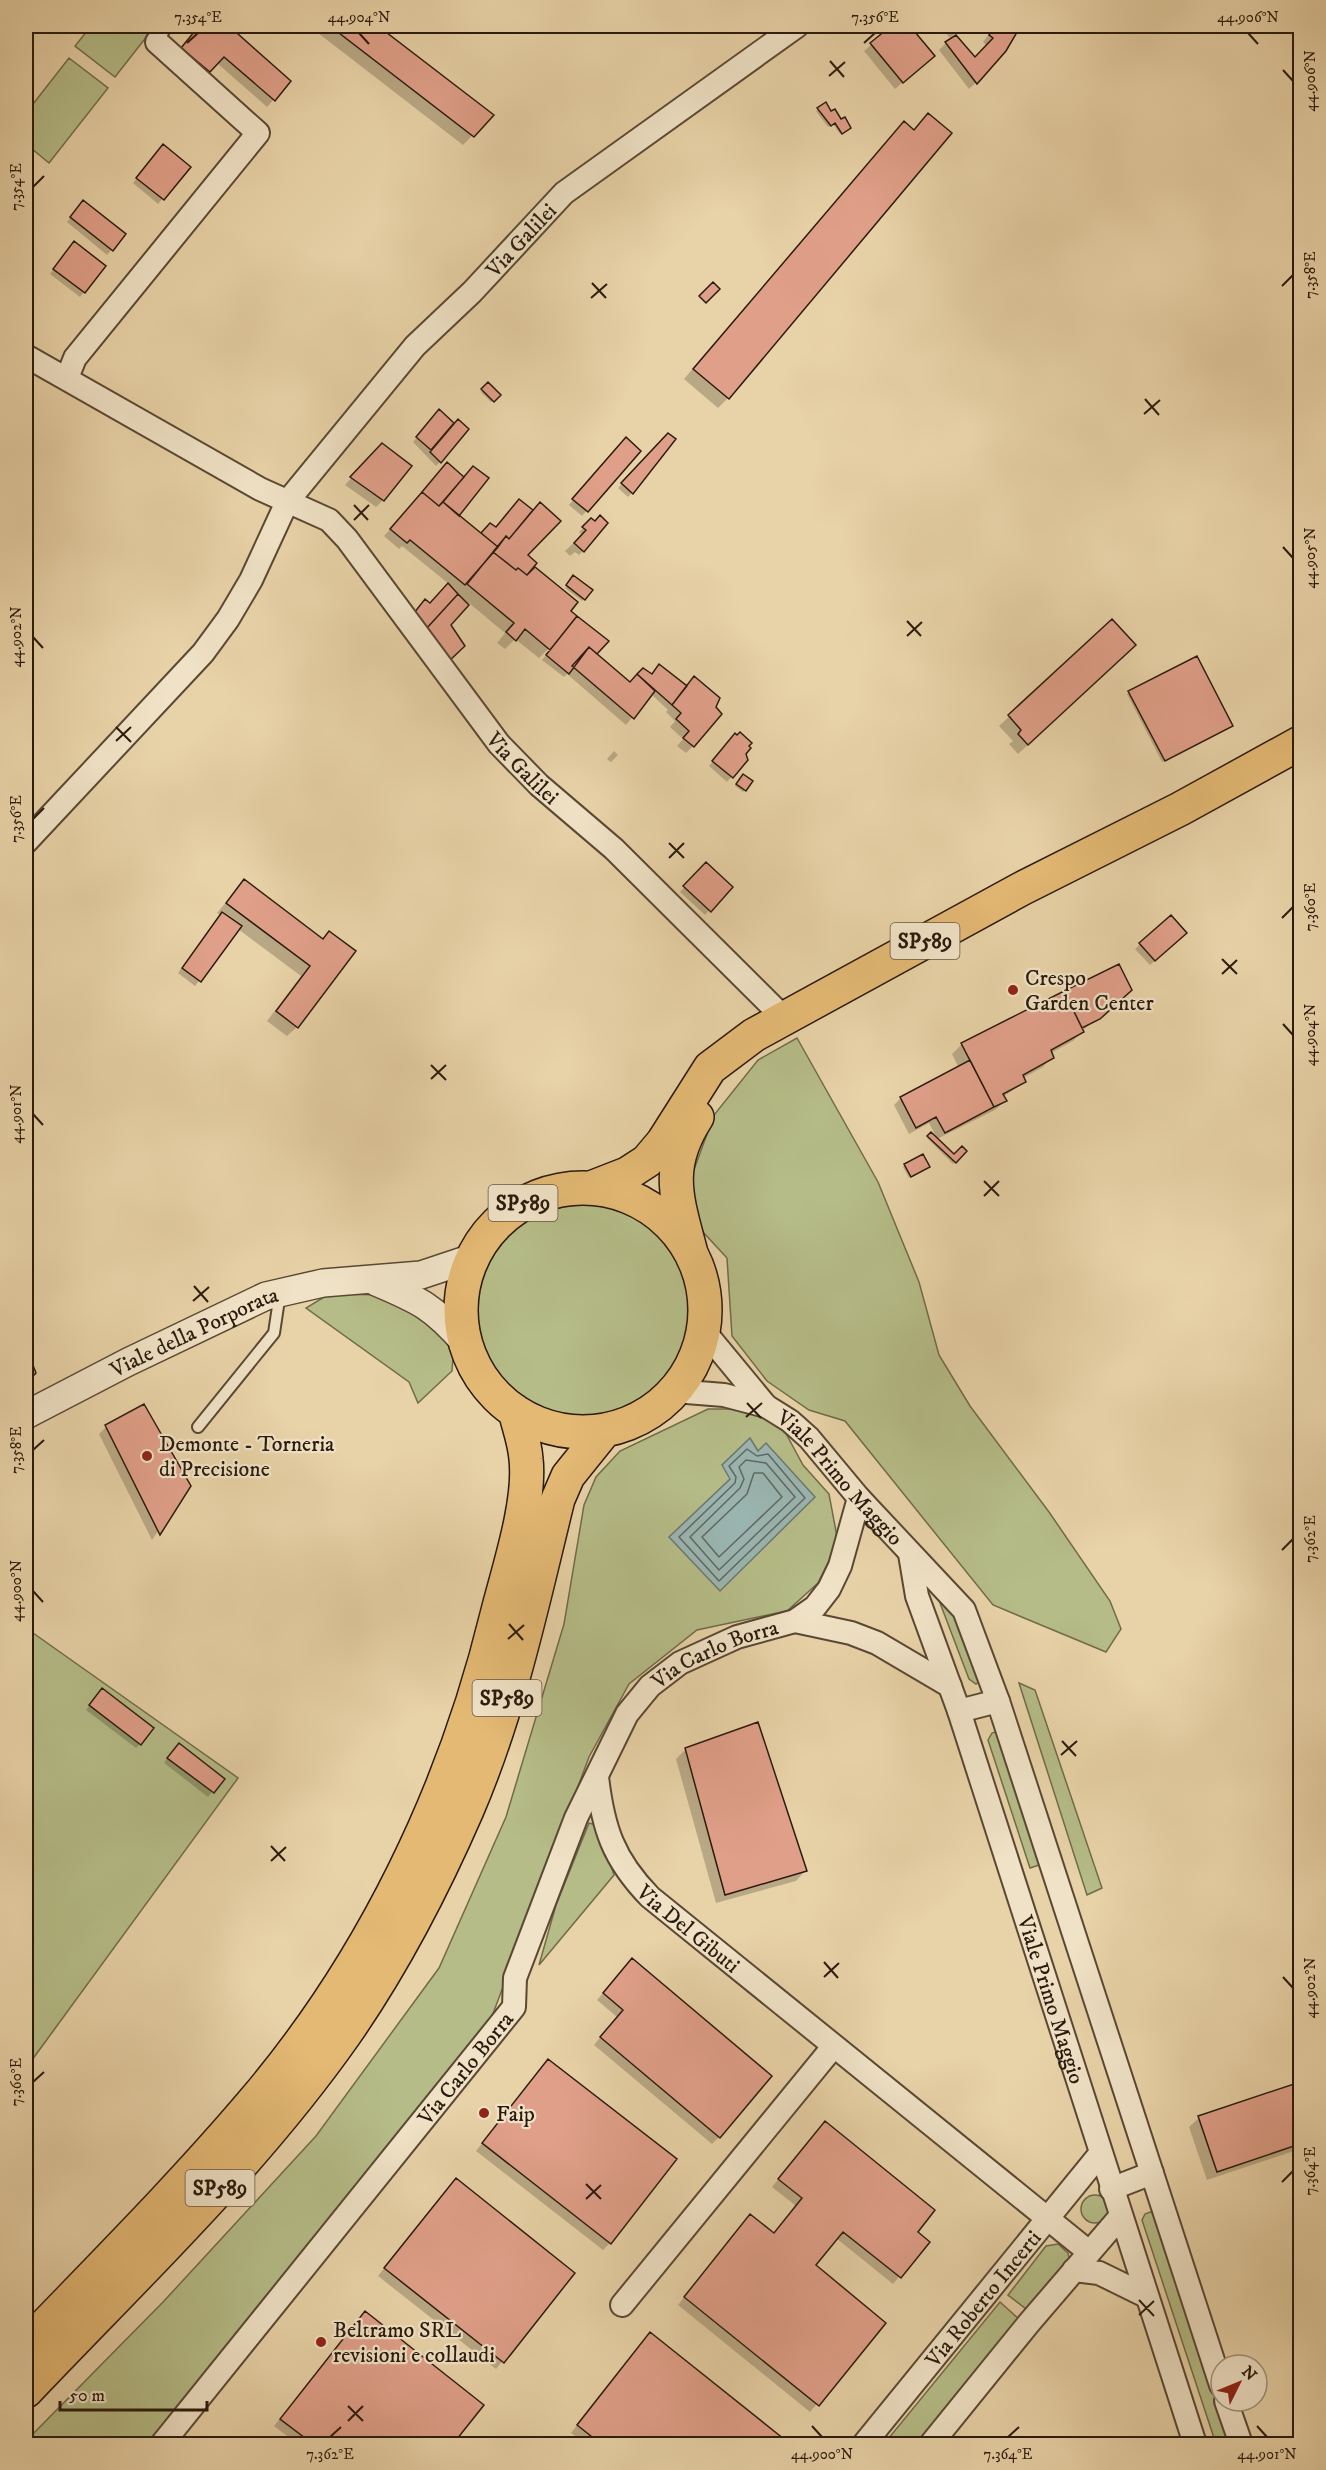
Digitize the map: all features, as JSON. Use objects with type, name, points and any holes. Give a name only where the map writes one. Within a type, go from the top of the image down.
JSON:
[{"type":"main road","name":"SP589","points":[[591,1188],[627,1174],[646,1161],[663,1142],[710,1068],[731,1050],[784,1018],[1022,889],[1180,809],[1300,743]]},
{"type":"main road","name":"SP589","points":[[691,1253],[676,1231],[652,1209],[623,1194],[591,1188],[555,1191],[520,1204],[492,1228],[472,1258],[463,1286],[460,1314],[465,1342],[476,1369],[487,1385],[515,1411],[543,1425],[564,1430],[605,1430],[643,1416],[674,1391],[693,1363],[704,1331],[705,1304],[701,1278],[691,1253],[676,1198],[674,1175],[688,1131],[738,1064],[762,1048],[1010,915],[1300,764]]},
{"type":"main road","name":"SP589","points":[[26,2345],[202,2160],[256,2099],[317,2018],[364,1945],[407,1865],[466,1726],[516,1538],[527,1461],[515,1411]]},
{"type":"main road","name":"SP589","points":[[26,2391],[229,2179],[344,2035],[391,1963],[435,1880],[468,1808],[496,1734],[519,1659],[558,1499],[568,1476],[605,1430]]},
{"type":"street","name":"Via Galilei","points":[[26,842],[203,653],[228,620],[251,580],[287,502],[415,346],[472,292],[564,193],[769,33],[797,26]]},
{"type":"street","points":[[67,378],[75,358],[258,133],[162,34]]},
{"type":"street","name":"Via Galilei","points":[[26,356],[287,502],[329,520],[341,532],[499,744],[539,785],[614,849],[784,1018]]},
{"type":"street","name":"Viale della Porporata","points":[[26,1415],[128,1362],[266,1296],[324,1283],[372,1281],[421,1275],[472,1258]]},
{"type":"street","points":[[372,1281],[421,1301],[445,1320],[465,1342]]},
{"type":"street","points":[[704,1331],[766,1406]]},
{"type":"street","points":[[674,1391],[724,1395],[766,1406]]},
{"type":"street","name":"Viale Primo Maggio","points":[[766,1406],[790,1421],[809,1438],[859,1498],[964,1610],[998,1701],[1211,2353]]},
{"type":"street","name":"Via Carlo Borra","points":[[162,2445],[514,2007],[515,1978],[576,1818],[627,1714],[658,1680],[680,1663],[737,1637],[795,1621],[815,1607],[829,1589],[840,1566],[859,1498]]},
{"type":"street","name":"Viale Primo Maggio","points":[[910,1554],[917,1596],[959,1711],[1195,2445]]},
{"type":"street","name":"Via Carlo Borra","points":[[795,1621],[851,1633],[877,1643],[950,1686]]},
{"type":"street","points":[[959,1711],[998,1701]]},
{"type":"street","name":"Via Del Gibuti","points":[[597,1777],[602,1818],[617,1854],[631,1877],[650,1897],[1089,2252]]},
{"type":"street","points":[[622,2305],[833,2047]]},
{"type":"street","name":"Via Roberto Incerti","points":[[864,2445],[1101,2154]]},
{"type":"street","points":[[1111,2189],[1152,2173]]},
{"type":"street","points":[[931,2445],[1120,2217]]},
{"type":"street","points":[[1074,2270],[1099,2274],[1146,2296]]},
{"type":"street","points":[[1230,2413],[1240,2445]]},
{"type":"lane","points":[[198,1427],[274,1333],[280,1293]]},
{"type":"green space","points":[[91,26],[155,26],[115,77],[75,46]]},
{"type":"green space","points":[[69,58],[108,88],[49,163],[26,144],[26,113]]},
{"type":"green space","points":[[797,1038],[878,1182],[919,1282],[939,1355],[970,1406],[1049,1512],[1110,1601],[1121,1629],[1106,1652],[993,1605],[845,1421],[809,1410],[767,1381],[732,1336],[727,1258],[703,1232],[688,1186],[714,1115],[758,1060]]},
{"type":"green space","points":[[584,1205],[605,1207],[624,1213],[643,1223],[659,1236],[672,1252],[682,1271],[688,1290],[690,1311],[688,1332],[682,1351],[672,1370],[659,1386],[643,1399],[624,1409],[605,1415],[584,1417],[563,1415],[544,1409],[525,1399],[509,1386],[496,1370],[486,1351],[480,1332],[478,1311],[480,1290],[486,1271],[496,1252],[509,1236],[525,1223],[544,1213],[563,1207]]},
{"type":"green space","points":[[329,1294],[391,1295],[454,1344],[452,1371],[418,1403],[409,1382],[306,1308]]},
{"type":"green space","points":[[708,1409],[743,1409],[783,1428],[803,1465],[829,1494],[838,1542],[818,1583],[787,1611],[697,1630],[629,1684],[589,1757],[488,2027],[151,2444],[26,2444],[26,2441],[164,2301],[316,2136],[439,1968],[506,1817],[564,1624],[584,1505],[596,1477],[620,1451]]},
{"type":"green space","points":[[932,1582],[956,1612],[980,1681],[976,1684],[969,1679]]},
{"type":"green space","points":[[26,1628],[238,1778],[32,2060],[26,2053]]},
{"type":"green space","points":[[1019,1683],[1035,1690],[1102,1888],[1087,1895]]},
{"type":"green space","points":[[998,1731],[1045,1863],[1030,1868],[988,1740],[992,1733]]},
{"type":"green space","points":[[589,1823],[599,1826],[614,1875],[539,1965],[556,1905]]},
{"type":"green space","points":[[1095,2195],[1105,2199],[1109,2209],[1105,2219],[1095,2223],[1085,2219],[1081,2209],[1085,2199]]},
{"type":"green space","points":[[1153,2211],[1209,2370],[1209,2413],[1224,2413],[1235,2444],[1216,2444],[1142,2220],[1145,2214]]},
{"type":"green space","points":[[1058,2244],[1068,2253],[1070,2263],[1030,2312],[1008,2295],[1046,2246]]},
{"type":"green space","points":[[1000,2302],[1021,2321],[921,2444],[884,2444]]},
{"type":"water","points":[[750,1438],[758,1451],[766,1443],[815,1497],[720,1591],[669,1537],[730,1479],[722,1465]]},
{"type":"building","points":[[199,26],[229,26],[291,81],[275,101],[224,57],[210,72],[181,48]]},
{"type":"building","points":[[330,26],[378,26],[494,115],[474,137]]},
{"type":"building","points":[[891,26],[910,26],[935,56],[903,83],[870,43]]},
{"type":"building","points":[[996,26],[1020,27],[1006,51],[977,84],[945,42],[956,35],[975,57],[993,38],[989,35]]},
{"type":"building","points":[[826,102],[831,111],[835,109],[841,119],[845,117],[851,128],[842,134],[835,123],[831,126],[817,108]]},
{"type":"building","points":[[928,113],[952,133],[729,399],[693,369],[904,121],[914,130]]},
{"type":"building","points":[[163,144],[191,167],[164,200],[136,178]]},
{"type":"building","points":[[83,200],[126,234],[113,251],[70,217]]},
{"type":"building","points":[[74,241],[106,266],[85,293],[53,269]]},
{"type":"building","points":[[713,282],[720,289],[706,303],[699,296]]},
{"type":"building","points":[[488,382],[501,395],[494,402],[481,389]]},
{"type":"building","points":[[439,409],[454,423],[431,450],[416,437]]},
{"type":"building","points":[[458,419],[469,429],[441,463],[430,452]]},
{"type":"building","points":[[668,433],[676,439],[633,494],[621,483]]},
{"type":"building","points":[[626,437],[641,451],[588,512],[572,499]]},
{"type":"building","points":[[382,443],[412,466],[384,501],[350,477]]},
{"type":"building","points":[[447,462],[464,477],[439,506],[422,492]]},
{"type":"building","points":[[473,466],[489,478],[459,516],[443,502]]},
{"type":"building","points":[[422,492],[439,506],[443,502],[498,547],[465,585],[410,540],[407,543],[390,529]]},
{"type":"building","points":[[519,499],[533,510],[509,539],[506,536],[498,547],[481,533],[490,523],[496,527]]},
{"type":"building","points":[[540,502],[561,521],[528,555],[537,563],[527,575],[518,568],[516,570],[493,552],[506,536],[509,539]]},
{"type":"building","points":[[600,515],[608,523],[584,552],[574,543],[586,530],[582,527],[591,518],[595,521]]},
{"type":"building","points":[[493,552],[516,570],[518,568],[527,575],[535,567],[578,602],[571,611],[577,616],[550,650],[525,629],[516,641],[506,632],[514,623],[467,584]]},
{"type":"building","points":[[573,575],[593,590],[585,600],[566,585]]},
{"type":"building","points":[[448,583],[458,594],[426,629],[414,613],[425,599],[430,603]]},
{"type":"building","points":[[458,594],[469,605],[451,625],[465,646],[449,661],[426,629]]},
{"type":"building","points":[[577,616],[609,641],[597,654],[589,647],[569,674],[546,655]]},
{"type":"building","points":[[1112,619],[1136,645],[1028,745],[1018,734],[1021,730],[1008,715]]},
{"type":"building","points":[[589,647],[630,682],[637,674],[655,691],[634,719],[572,666]]},
{"type":"building","points":[[1197,656],[1233,726],[1165,761],[1128,691]]},
{"type":"building","points":[[659,664],[687,686],[672,705],[637,674],[643,668],[652,674]]},
{"type":"building","points":[[694,676],[720,698],[716,707],[722,714],[694,747],[683,738],[689,731],[676,719],[681,713],[672,705]]},
{"type":"building","points":[[740,732],[752,743],[746,754],[748,760],[733,778],[712,761],[735,733],[737,735]]},
{"type":"building","points":[[743,774],[753,781],[746,791],[736,784]]},
{"type":"building","points":[[706,862],[733,887],[711,912],[683,886]]},
{"type":"building","points":[[244,879],[323,939],[329,931],[356,951],[298,1028],[276,1011],[310,966],[226,903]]},
{"type":"building","points":[[222,912],[242,926],[201,982],[182,968]]},
{"type":"building","points":[[1171,915],[1187,933],[1155,961],[1139,943]]},
{"type":"building","points":[[1119,964],[1132,990],[1100,1019],[1082,1028],[1064,991]]},
{"type":"building","points":[[1064,991],[1084,1032],[1051,1050],[1054,1058],[1023,1075],[1026,1082],[1003,1094],[1007,1101],[994,1107],[961,1043]]},
{"type":"building","points":[[970,1060],[994,1107],[945,1133],[936,1117],[916,1128],[900,1097]]},
{"type":"building","points":[[931,1132],[954,1154],[962,1146],[967,1151],[956,1163],[927,1136]]},
{"type":"building","points":[[923,1154],[930,1167],[911,1177],[904,1164]]},
{"type":"building","points":[[26,1355],[31,1360],[36,1373],[26,1383]]},
{"type":"building","name":"Demonte - Torneria di Precisione","points":[[144,1404],[191,1486],[160,1535],[105,1425]]},
{"type":"building","points":[[102,1688],[154,1728],[141,1745],[89,1705]]},
{"type":"building","points":[[758,1722],[807,1871],[725,1895],[685,1748]]},
{"type":"building","points":[[179,1743],[225,1779],[214,1793],[167,1758]]},
{"type":"building","points":[[632,1958],[772,2076],[720,2138],[600,2037],[623,2010],[603,1993]]},
{"type":"building","points":[[548,2059],[677,2159],[611,2244],[482,2143]]},
{"type":"building","points":[[1300,2082],[1300,2144],[1217,2172],[1198,2116]]},
{"type":"building","points":[[825,2121],[935,2210],[918,2232],[930,2242],[901,2278],[843,2232],[816,2265],[886,2323],[819,2406],[684,2297],[750,2214],[774,2233],[802,2198],[778,2179]]},
{"type":"building","points":[[456,2178],[575,2273],[504,2363],[384,2268]]},
{"type":"building","points":[[365,2311],[484,2405],[453,2444],[313,2444],[280,2419]]},
{"type":"building","points":[[650,2332],[784,2439],[780,2444],[601,2444],[577,2425]]},
{"type":"place","name":"Crespo Garden Center","points":[[1013,990]]},
{"type":"place","name":"Demonte - Torneria di Precisione","points":[[147,1456]]},
{"type":"place","name":"Faip","points":[[484,2113]]},
{"type":"place","name":"Beltramo SRL revisioni e collaudi","points":[[321,2342]]}]
